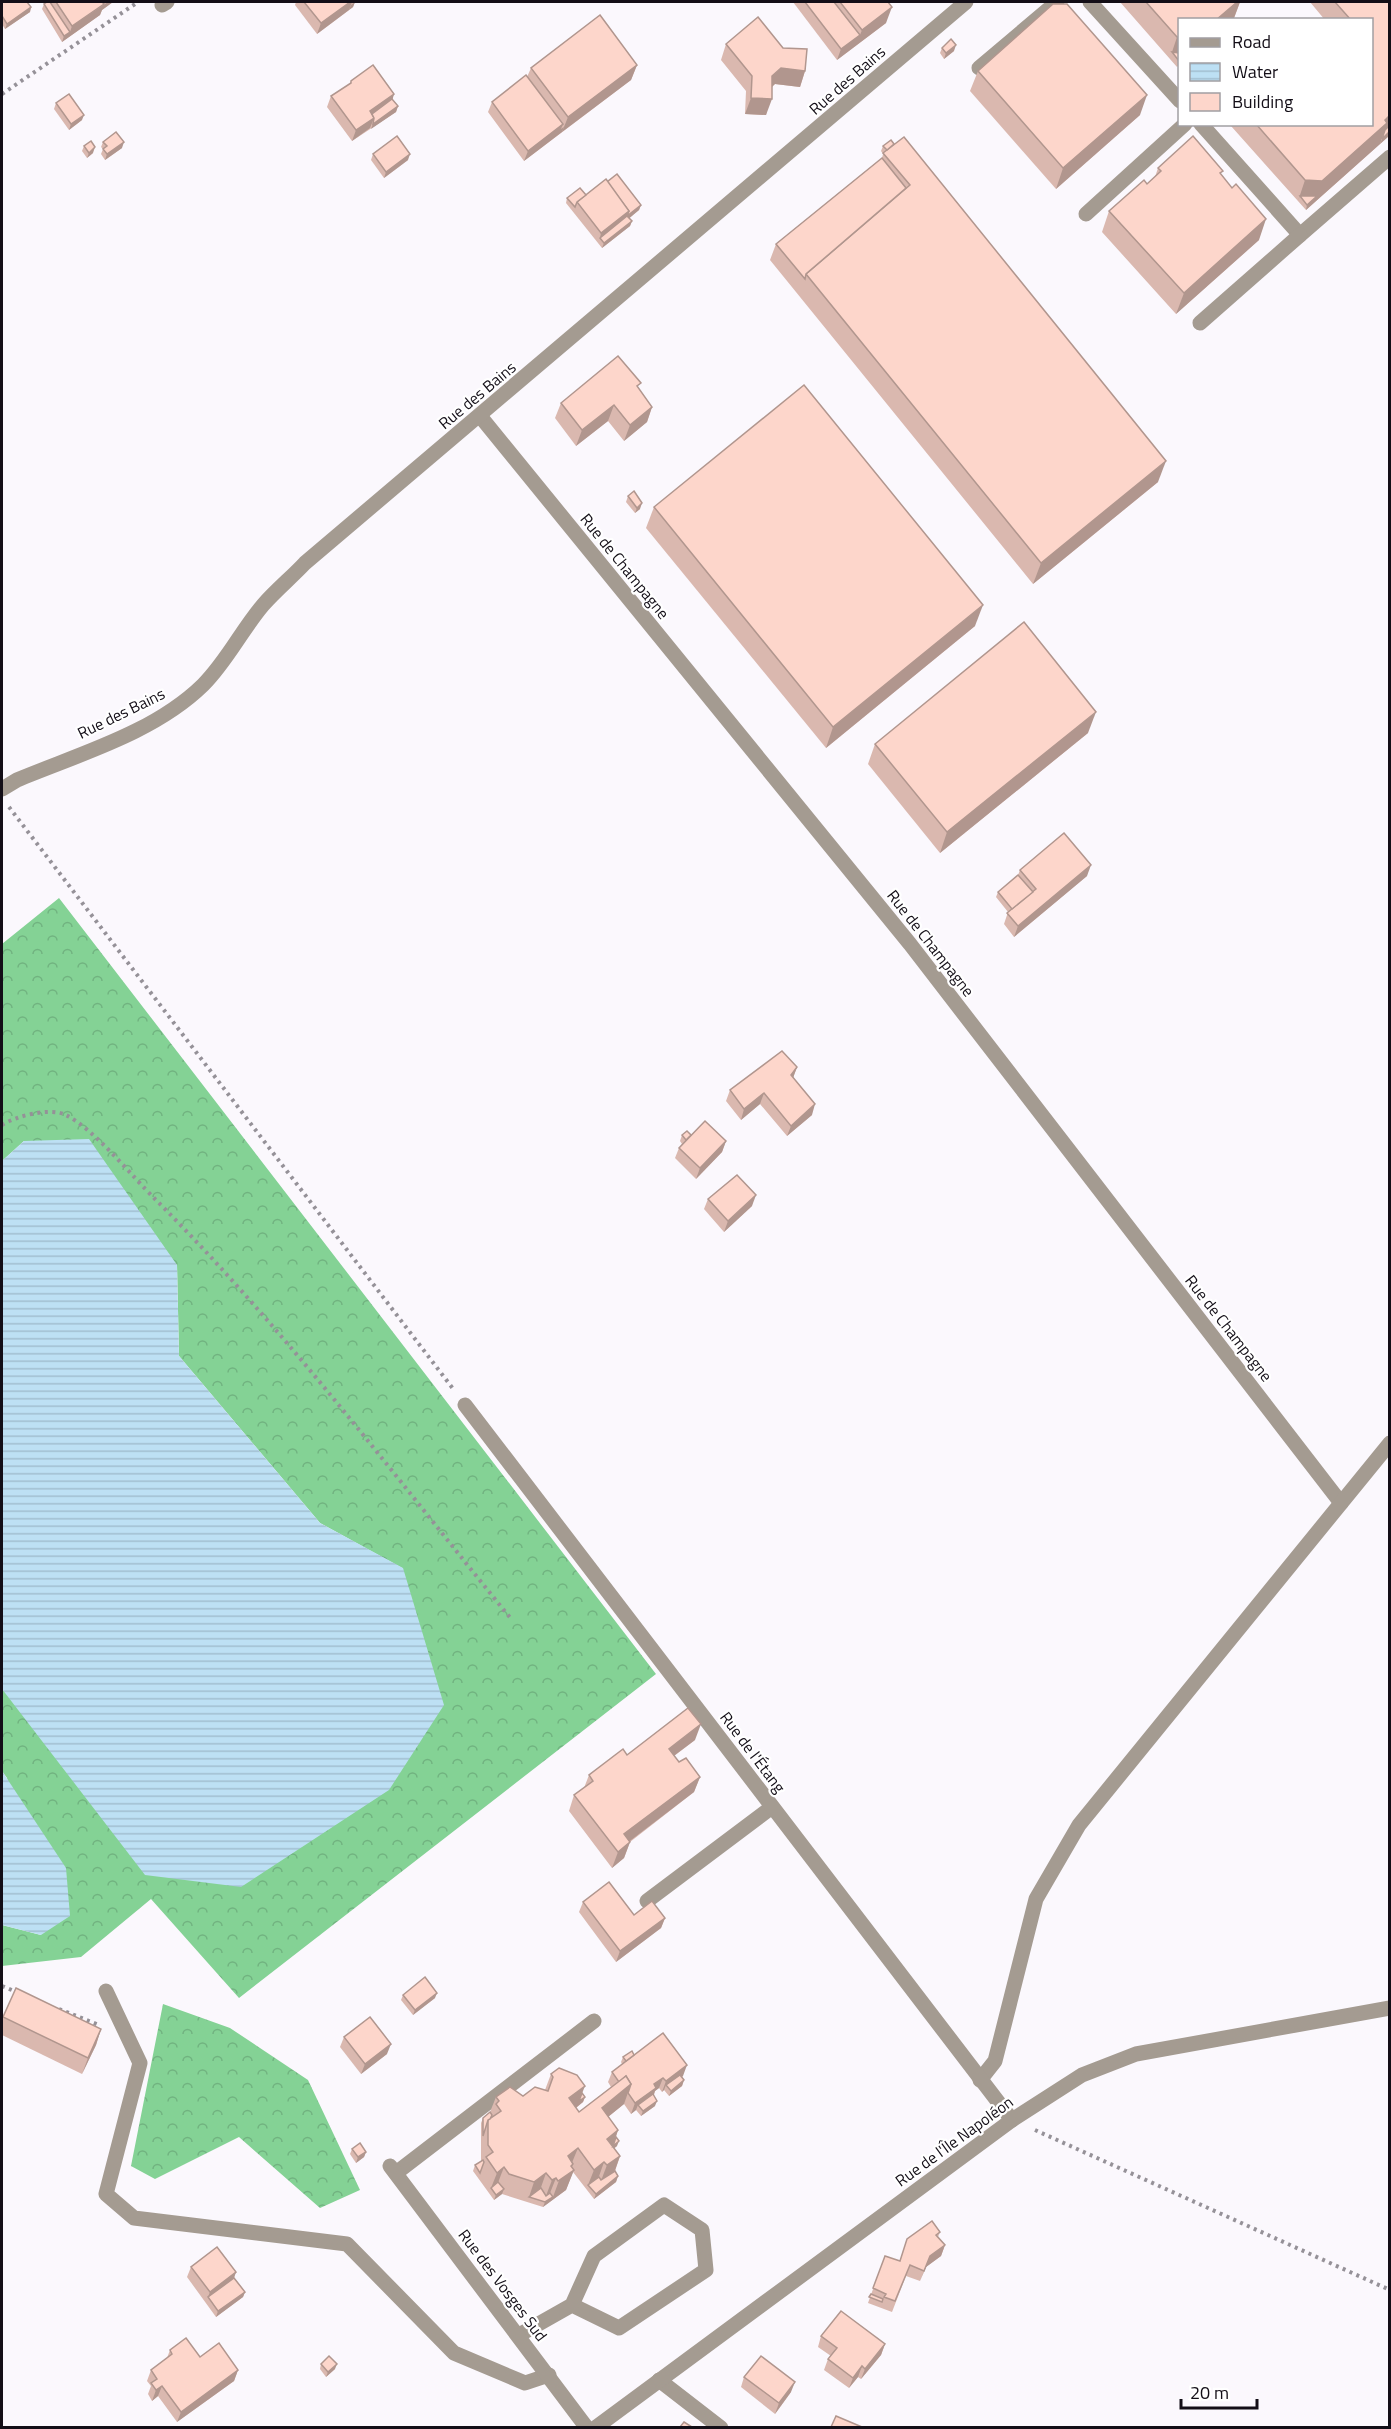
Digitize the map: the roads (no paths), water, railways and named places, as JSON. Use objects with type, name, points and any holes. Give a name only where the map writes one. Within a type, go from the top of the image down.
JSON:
[{"type":"street","name":"Rue des Bains","points":[[2,789],[170,711],[202,685],[228,656],[263,605],[305,563],[966,2]]},
{"type":"street","points":[[979,68],[1057,2]]},
{"type":"street","points":[[1090,2],[1178,100]]},
{"type":"street","points":[[1086,214],[1183,126]]},
{"type":"street","points":[[1203,126],[1300,235]]},
{"type":"street","points":[[1200,324],[1389,157]]},
{"type":"street","name":"Rue de Champagne","points":[[480,416],[910,944],[1341,1503]]},
{"type":"street","name":"Rue de l'Étang","points":[[465,1405],[1012,2120]]},
{"type":"street","points":[[980,2080],[995,2061],[1036,1899],[1079,1825],[1389,1443]]},
{"type":"street","points":[[647,1901],[772,1807]]},
{"type":"street","points":[[106,1991],[140,2063],[106,2194],[134,2218],[347,2244],[454,2353],[525,2383],[549,2375]]},
{"type":"street","name":"Rue de l'Île Napoléon","points":[[596,2427],[1012,2120],[1082,2075],[1136,2054],[1389,2008]]},
{"type":"street","name":"Rue des Vosges Sud","points":[[587,2427],[393,2169],[594,2021]]},
{"type":"street","points":[[519,2335],[572,2305],[594,2256],[664,2205],[702,2230],[706,2271],[619,2328],[572,2305]]},
{"type":"street","points":[[659,2380],[721,2427]]},
{"type":"water","points":[[89,1139],[177,1265],[179,1356],[320,1523],[403,1568],[444,1705],[389,1790],[241,1887],[145,1875],[2,1689],[2,1161],[24,1141]]},
{"type":"water","points":[[2,1771],[66,1868],[70,1916],[41,1935],[2,1925]]}]
